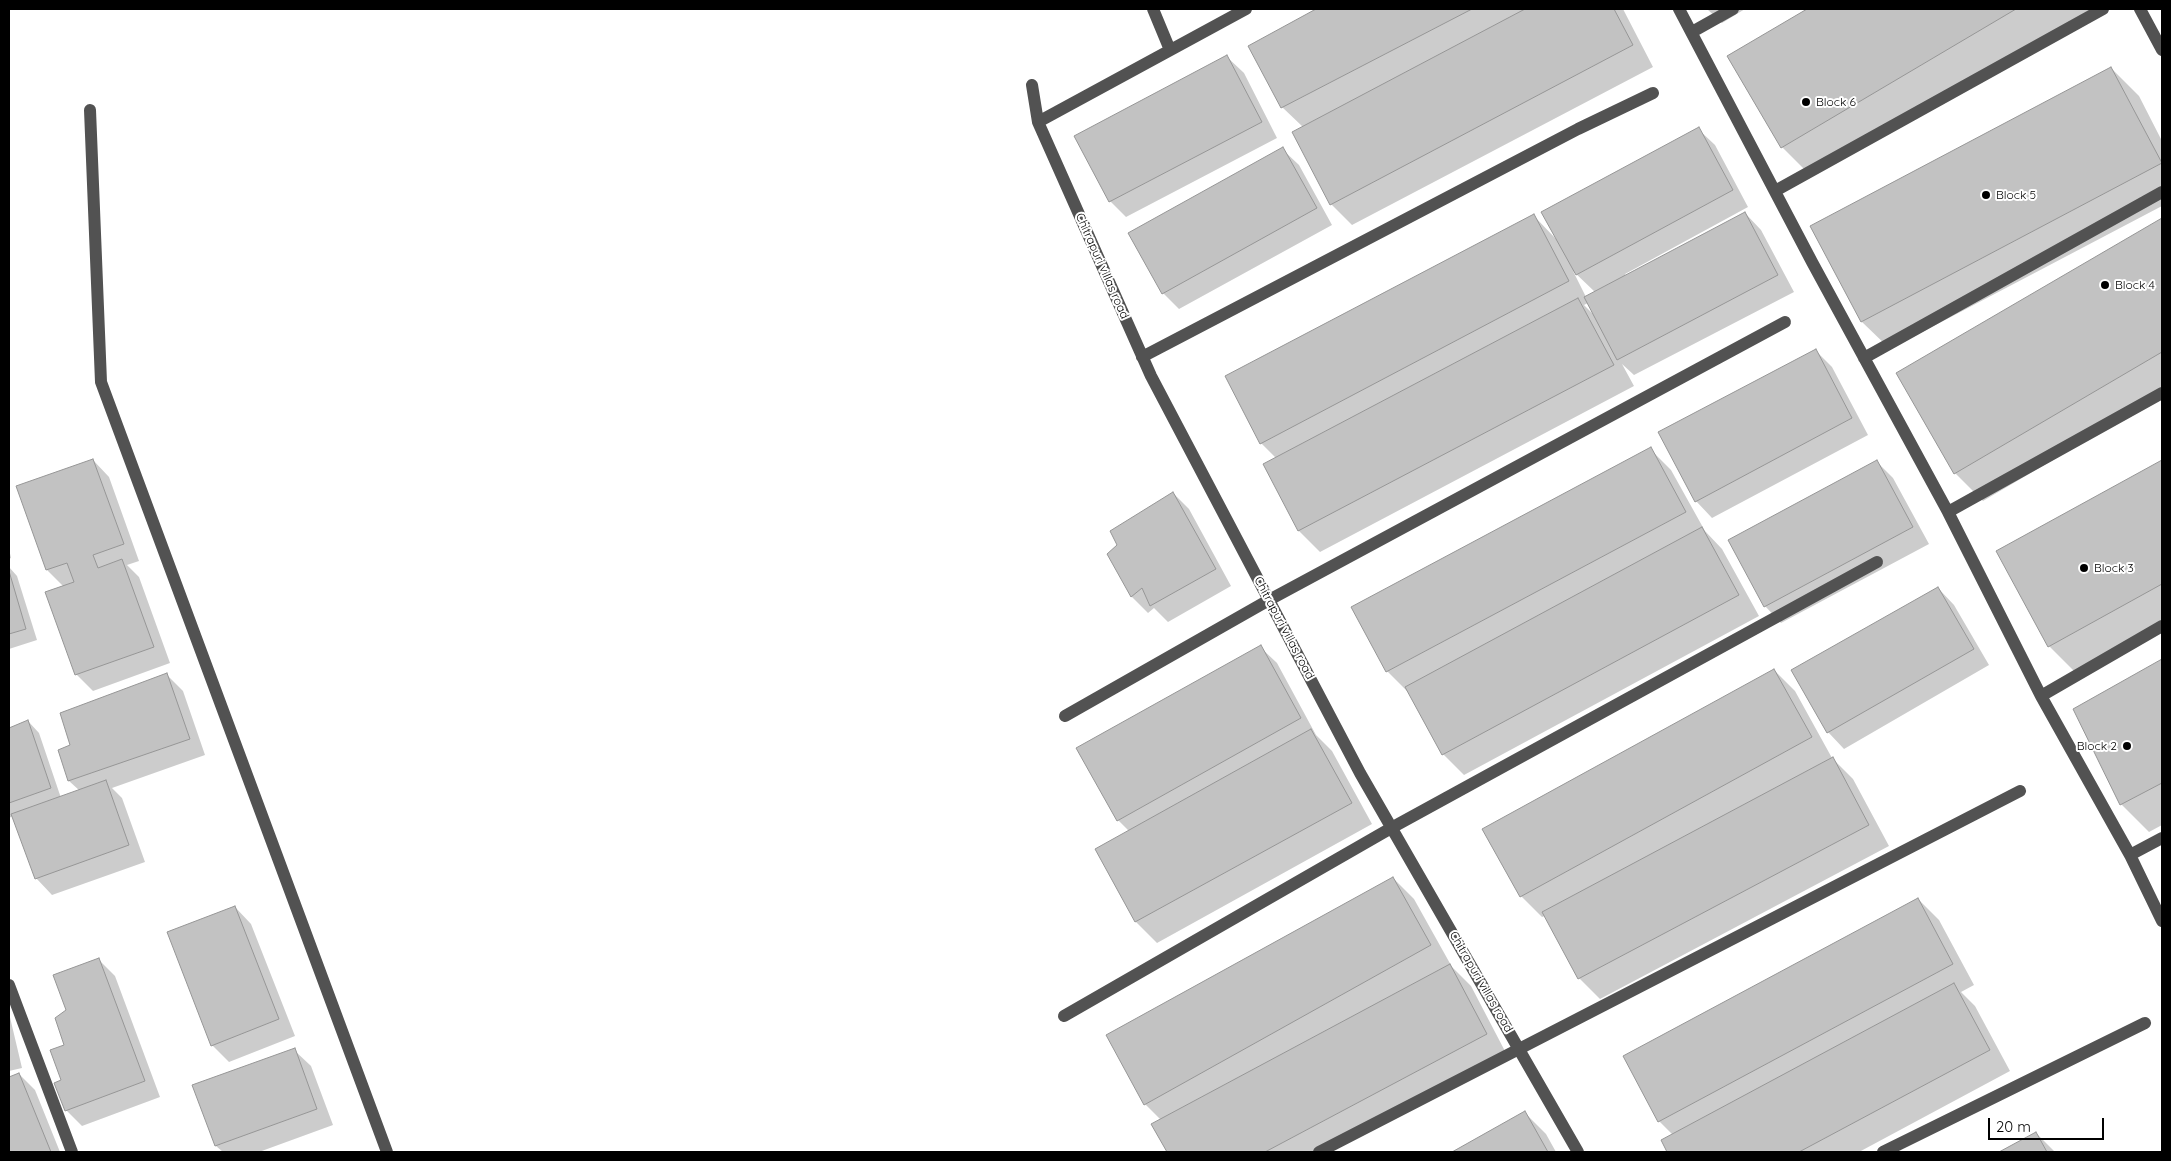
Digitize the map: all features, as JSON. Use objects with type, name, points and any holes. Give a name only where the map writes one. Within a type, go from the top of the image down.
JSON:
[{"type":"street","points":[[1153,9],[1170,50]]},
{"type":"street","points":[[1038,122],[1246,9]]},
{"type":"street","points":[[1679,9],[1948,512],[2041,696],[2130,856],[2162,922]]},
{"type":"street","points":[[1692,32],[1733,9]]},
{"type":"street","points":[[1775,191],[2102,9]]},
{"type":"street","points":[[2140,9],[2162,50]]},
{"type":"street","name":"Chitrapuri villas road","points":[[1032,85],[1038,122],[1142,357],[1360,773],[1578,1152]]},
{"type":"street","points":[[1142,357],[1578,129],[1652,94]]},
{"type":"street","points":[[90,110],[101,382],[387,1152]]},
{"type":"street","points":[[1864,358],[2162,192]]},
{"type":"street","points":[[1065,716],[1269,600],[1785,322]]},
{"type":"street","points":[[1948,512],[2162,393]]},
{"type":"street","points":[[1064,1016],[1392,826],[1877,562]]},
{"type":"street","points":[[2041,696],[2162,626]]},
{"type":"street","points":[[1319,1152],[2020,791]]},
{"type":"street","points":[[2130,856],[2162,838]]},
{"type":"street","points":[[9,985],[72,1152]]},
{"type":"street","points":[[1883,1152],[2145,1023]]},
{"type":"building","points":[[1316,9],[1472,9],[1281,108],[1248,46]]},
{"type":"building","points":[[1525,9],[1614,9],[1633,45],[1330,205],[1292,132]]},
{"type":"building","name":"Block 6","points":[[1807,9],[2016,9],[1781,148],[1727,56]]},
{"type":"building","points":[[1227,55],[1262,122],[1109,202],[1074,136]]},
{"type":"building","name":"Block 5","points":[[2111,67],[2162,163],[1861,322],[1810,226]]},
{"type":"building","points":[[1699,127],[1733,190],[1576,275],[1541,212]]},
{"type":"building","points":[[1283,147],[1317,208],[1162,294],[1128,233]]},
{"type":"building","points":[[1745,212],[1778,275],[1617,360],[1584,297]]},
{"type":"building","points":[[1534,214],[1569,281],[1260,444],[1225,376]]},
{"type":"building","name":"Block 4","points":[[2162,218],[2162,352],[1954,474],[1896,373]]},
{"type":"building","points":[[1578,298],[1614,365],[1298,531],[1263,464]]},
{"type":"building","points":[[1816,349],[1852,418],[1695,502],[1658,432]]},
{"type":"building","points":[[1651,447],[1686,512],[1386,672],[1351,607]]},
{"type":"building","points":[[93,459],[124,544],[93,555],[98,568],[122,559],[154,647],[75,675],[45,592],[74,582],[67,563],[46,570],[16,486]]},
{"type":"building","points":[[1877,460],[1913,527],[1764,607],[1728,540]]},
{"type":"building","name":"Block 3","points":[[2162,460],[2162,584],[2048,647],[1996,551]]},
{"type":"building","points":[[1173,492],[1216,569],[1150,606],[1142,588],[1131,597],[1107,554],[1117,545],[1110,531]]},
{"type":"building","points":[[1702,527],[1739,595],[1442,755],[1405,687]]},
{"type":"building","points":[[9,571],[26,629],[9,634]]},
{"type":"building","points":[[1938,587],[1974,649],[1827,733],[1791,670]]},
{"type":"building","points":[[1261,645],[1301,718],[1117,821],[1076,748]]},
{"type":"building","name":"Block 2","points":[[2162,659],[2162,783],[2120,805],[2073,709]]},
{"type":"building","points":[[1774,669],[1812,737],[1520,897],[1482,829]]},
{"type":"building","points":[[167,673],[190,739],[68,781],[58,750],[70,745],[60,713]]},
{"type":"building","points":[[28,720],[51,788],[9,803],[9,728]]},
{"type":"building","points":[[1311,729],[1352,803],[1135,922],[1095,849]]},
{"type":"building","points":[[1833,757],[1869,825],[1578,979],[1542,912]]},
{"type":"building","points":[[106,780],[129,845],[35,879],[11,814]]},
{"type":"building","points":[[1393,877],[1431,945],[1144,1105],[1106,1035]]},
{"type":"building","points":[[1918,898],[1953,964],[1658,1122],[1623,1056]]},
{"type":"building","points":[[235,906],[279,1019],[211,1046],[167,932]]},
{"type":"building","points":[[99,958],[145,1081],[65,1111],[54,1083],[61,1080],[50,1050],[64,1045],[55,1018],[66,1010],[53,975]]},
{"type":"building","points":[[1450,964],[1487,1034],[1265,1152],[1167,1152],[1151,1124]]},
{"type":"building","points":[[1954,983],[1990,1050],[1799,1152],[1667,1152],[1661,1140]]},
{"type":"building","points":[[295,1048],[317,1109],[215,1146],[192,1085]]},
{"type":"building","points":[[19,1073],[51,1152],[9,1152],[9,1077]]},
{"type":"building","points":[[1525,1111],[1548,1152],[1452,1152]]},
{"type":"building","points":[[2036,1132],[2047,1152],[1999,1152]]},
{"type":"place","name":"Block 6","points":[[1806,102]]},
{"type":"place","name":"Block 5","points":[[1986,195]]},
{"type":"place","name":"Block 4","points":[[2105,285]]},
{"type":"place","name":"Block 3","points":[[2084,568]]},
{"type":"place","name":"Block 2","points":[[2127,746]]}]
